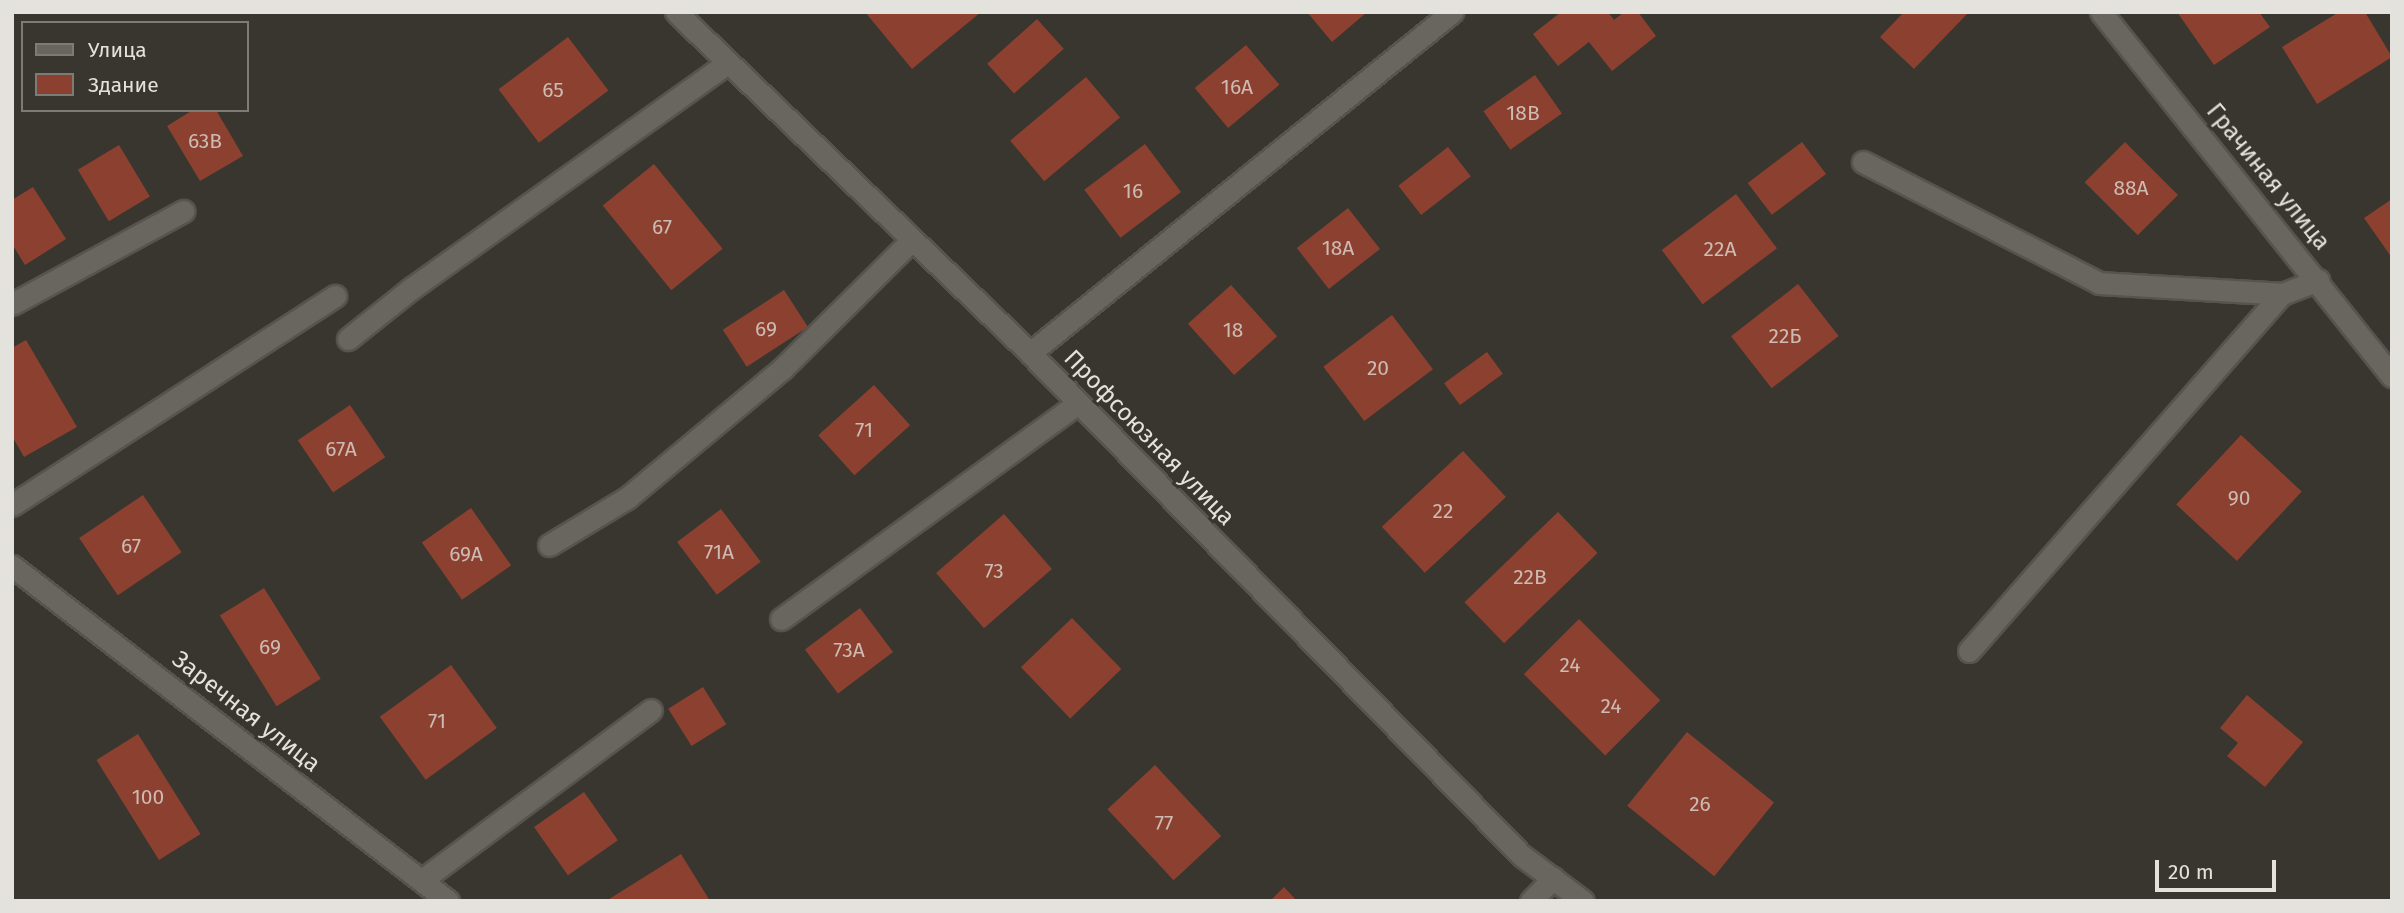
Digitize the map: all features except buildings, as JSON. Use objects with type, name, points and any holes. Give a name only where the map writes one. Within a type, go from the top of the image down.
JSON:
[{"type":"street","name":"Профсоюзная улица","points":[[676,12],[1030,353],[1521,855],[1583,901]]},
{"type":"street","points":[[1030,353],[1452,12]]},
{"type":"street","name":"Грачиная улица","points":[[2101,12],[2318,280],[2392,376]]},
{"type":"street","points":[[348,339],[412,288],[727,64]]},
{"type":"street","points":[[1863,162],[2099,283],[2283,294],[2318,280]]},
{"type":"street","points":[[12,304],[183,211]]},
{"type":"street","points":[[549,545],[626,498],[771,378],[912,240]]},
{"type":"street","points":[[1969,652],[2283,294]]},
{"type":"street","points":[[12,505],[335,296]]},
{"type":"street","points":[[781,620],[1078,403]]},
{"type":"street","name":"Заречная улица","points":[[12,566],[448,901]]},
{"type":"street","points":[[422,880],[651,710]]},
{"type":"street","points":[[1531,901],[1553,878]]}]
